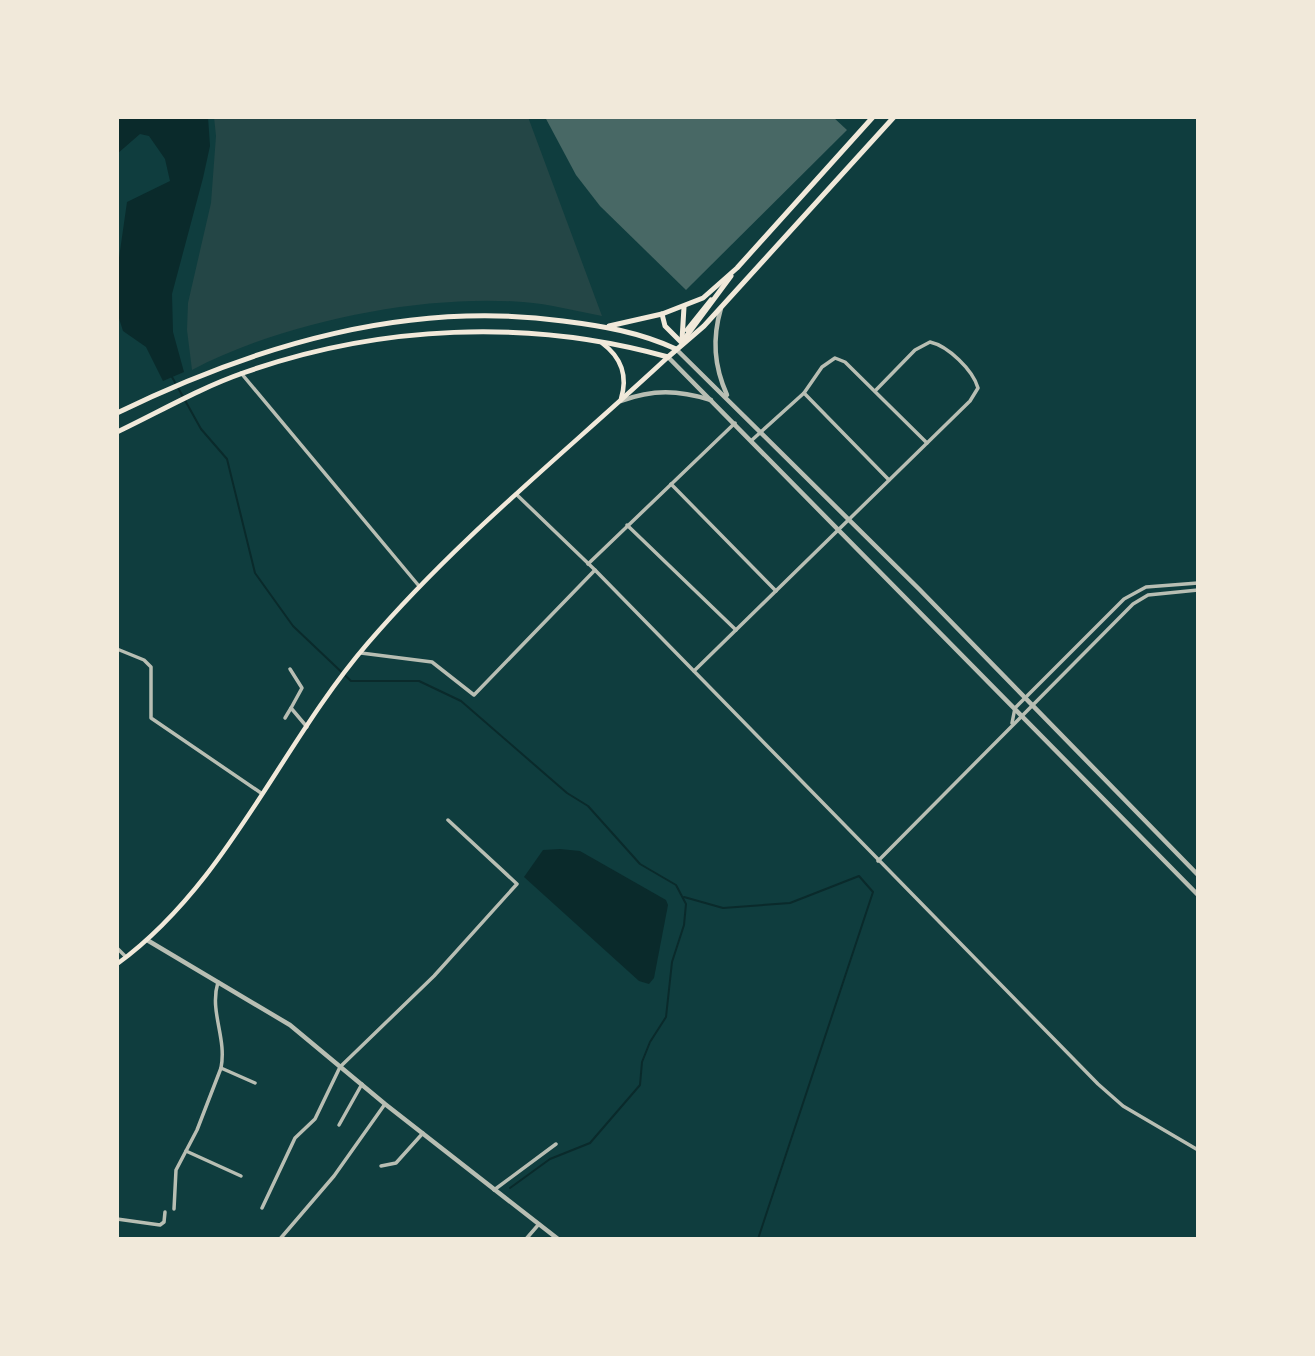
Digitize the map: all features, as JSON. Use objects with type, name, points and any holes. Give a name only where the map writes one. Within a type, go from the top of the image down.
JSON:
[{"type":"main road","points":[[682,343],[690,324],[719,293],[737,268],[873,117]]},
{"type":"main road","points":[[117,964],[147,940],[191,896],[325,701],[361,653],[419,586],[722,307],[894,117]]},
{"type":"main road","points":[[607,327],[684,307],[702,298],[737,268]]},
{"type":"main road","points":[[682,343],[684,307]]},
{"type":"main road","points":[[662,314],[665,326],[682,343]]},
{"type":"main road","points":[[117,413],[222,365],[323,335],[424,317],[524,315],[607,327],[638,334],[676,349]]},
{"type":"main road","points":[[424,317],[425,334]]},
{"type":"main road","points":[[117,432],[242,373],[347,345],[425,334],[508,332],[601,342],[667,357]]},
{"type":"main road","points":[[601,342],[614,353],[623,370],[624,385],[620,401]]},
{"type":"street","points":[[722,307],[717,324],[715,354],[729,399]]},
{"type":"street","points":[[694,671],[970,401],[978,388],[975,378],[944,347],[930,342],[915,350],[875,391]]},
{"type":"street","points":[[676,349],[850,519],[1198,875]]},
{"type":"street","points":[[667,357],[752,440],[1198,895]]},
{"type":"street","points":[[752,440],[804,393],[822,367],[835,358],[845,362],[927,443]]},
{"type":"street","points":[[242,373],[419,586]]},
{"type":"street","points":[[620,401],[657,391],[688,393],[712,400]]},
{"type":"street","points":[[804,393],[889,480]]},
{"type":"street","points":[[588,564],[735,423]]},
{"type":"street","points":[[671,484],[776,591]]},
{"type":"street","points":[[516,494],[595,570],[1098,1084],[1123,1106],[1198,1150]]},
{"type":"street","points":[[627,525],[736,630]]},
{"type":"street","points":[[361,653],[432,662],[474,695],[595,570]]},
{"type":"street","points":[[1012,723],[1015,708],[1124,599],[1146,587],[1198,583]]},
{"type":"street","points":[[878,861],[1012,723],[1024,716],[1139,599],[1148,594],[1198,590]]},
{"type":"street","points":[[1135,593],[1139,599]]},
{"type":"street","points":[[117,649],[144,660],[151,667],[151,718],[261,793]]},
{"type":"street","points":[[285,718],[302,688],[290,669]]},
{"type":"street","points":[[291,708],[307,727]]},
{"type":"street","points":[[262,1208],[295,1138],[315,1119],[340,1067],[434,976],[517,884],[448,820]]},
{"type":"street","points":[[147,940],[290,1025],[385,1104],[558,1239]]},
{"type":"street","points":[[117,948],[126,957]]},
{"type":"street","points":[[174,1209],[176,1170],[197,1130],[221,1069],[224,1041],[215,1002],[218,981]]},
{"type":"street","points":[[221,1069],[255,1083]]},
{"type":"street","points":[[339,1125],[362,1084]]},
{"type":"street","points":[[280,1239],[334,1175],[385,1104]]},
{"type":"street","points":[[382,1166],[396,1163],[423,1133]]},
{"type":"street","points":[[495,1190],[556,1144]]},
{"type":"street","points":[[186,1151],[241,1176]]},
{"type":"street","points":[[117,1219],[160,1226],[164,1222],[165,1212]]},
{"type":"street","points":[[526,1239],[539,1224]]},
{"type":"shaded area","points":[[117,117],[208,117],[210,146],[172,294],[173,332],[184,372],[163,381],[146,347],[123,331],[117,312],[117,272],[127,202],[170,181],[165,159],[149,136],[140,134],[117,154]]},
{"type":"shaded area","points":[[214,117],[528,117],[602,316],[523,302],[441,302],[397,307],[310,325],[228,353],[192,370],[187,330],[188,303],[211,203],[216,136]]},
{"type":"shaded area","points":[[543,850],[580,851],[666,900],[668,905],[654,978],[649,984],[639,981],[524,877]]},
{"type":"building","points":[[545,117],[833,117],[847,130],[686,290],[600,206],[576,175]]},
{"type":"waterway","points":[[172,377],[201,429],[227,459],[255,573],[293,626],[351,681],[419,681],[461,701],[567,793],[588,806],[640,864],[676,885],[686,904],[684,925],[672,962],[666,1017],[650,1042],[642,1062],[640,1085],[590,1143],[550,1159],[510,1188]]},
{"type":"waterway","points":[[684,897],[723,908],[790,903],[859,876],[873,892],[758,1239]]}]
